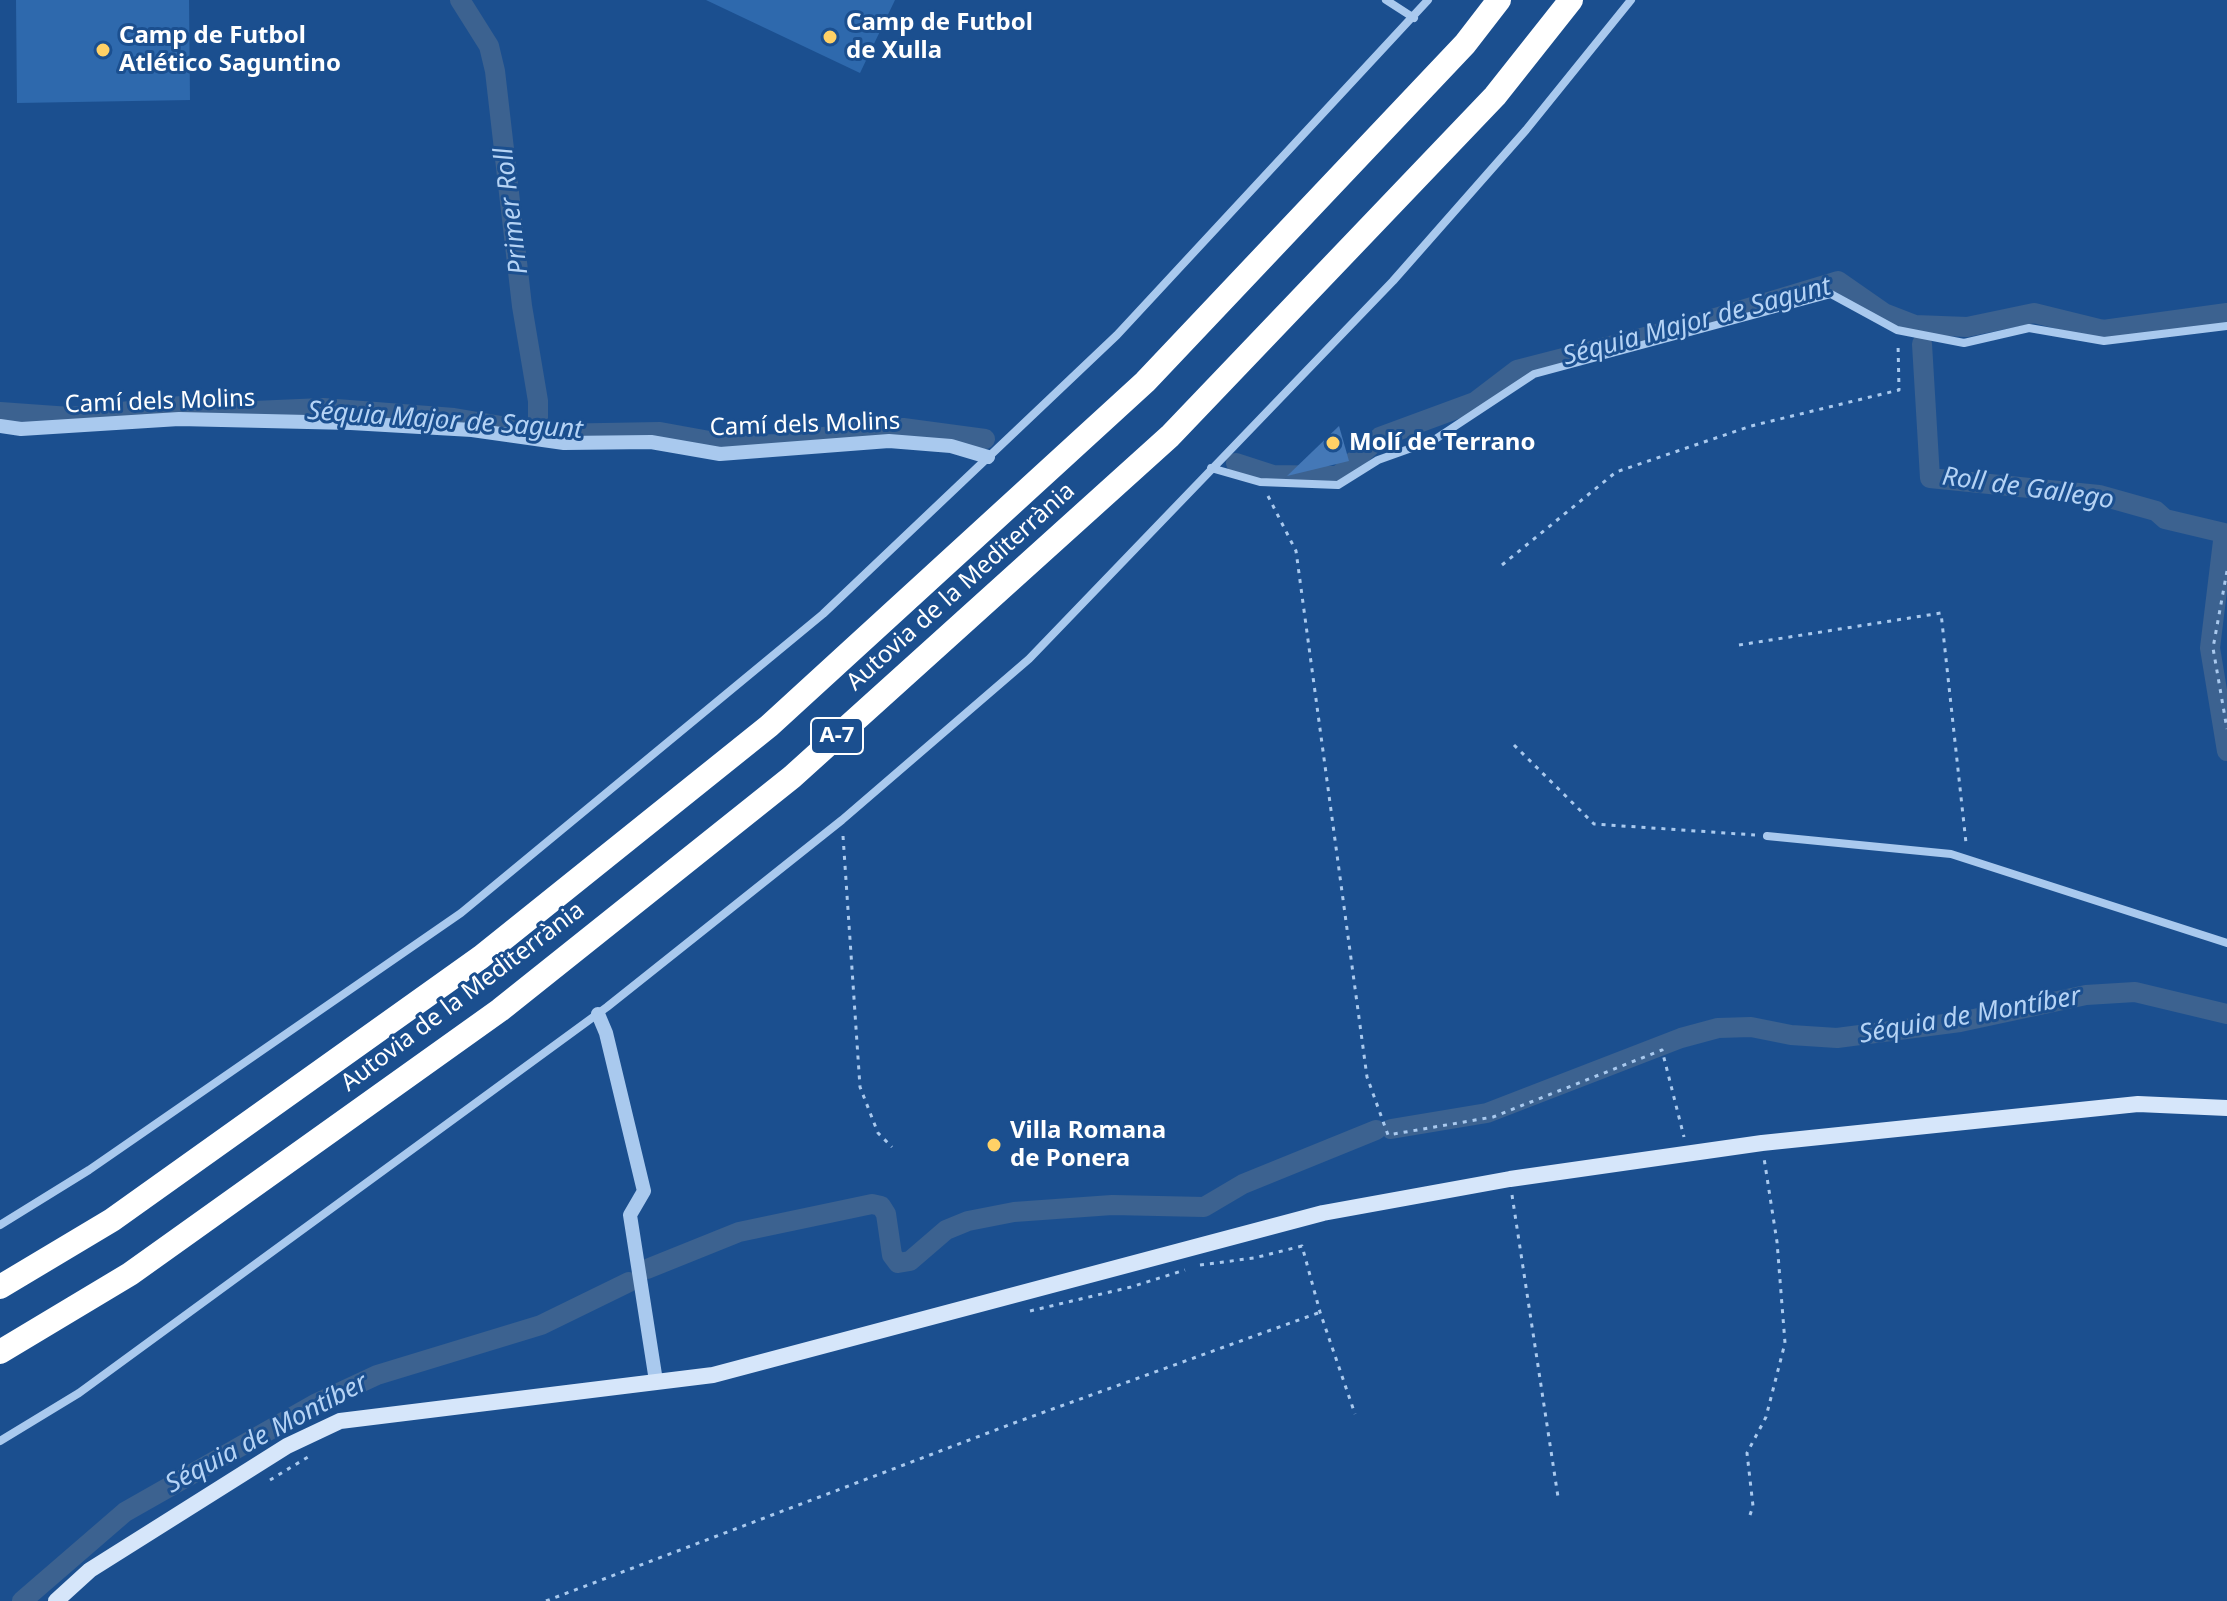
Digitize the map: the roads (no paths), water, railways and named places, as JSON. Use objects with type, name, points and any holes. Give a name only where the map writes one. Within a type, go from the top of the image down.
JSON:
[{"type":"highway","name":"Autovia de la Mediterrània","points":[[0,1287],[112,1220],[481,957],[769,726],[1145,382],[1465,44],[1499,0]]},
{"type":"highway","name":"Autovia de la Mediterrània","points":[[0,1352],[130,1274],[500,1010],[792,777],[1170,436],[1495,96],[1571,0]]},
{"type":"main road","points":[[56,1601],[90,1570],[287,1446],[340,1421],[713,1375],[1323,1213],[1510,1179],[1762,1143],[2138,1104],[2227,1108]]},
{"type":"street","points":[[1386,0],[1414,18]]},
{"type":"street","points":[[0,1225],[89,1170],[461,913],[823,614],[1117,335],[1428,0]]},
{"type":"street","points":[[0,1441],[79,1393],[598,1014],[842,820],[1029,659],[1393,281],[1526,130],[1631,0]]},
{"type":"street","points":[[1211,468],[1260,482],[1338,485],[1378,460],[1434,440],[1534,374],[1831,294],[1897,330],[1964,343],[2029,328],[2104,341],[2227,326]]},
{"type":"street","name":"Camí dels Molins","points":[[0,426],[21,429],[179,419],[351,423],[472,430],[564,443],[651,442],[720,454],[889,441],[951,446],[988,457]]},
{"type":"street","points":[[1767,836],[1951,854],[2227,943]]},
{"type":"street","points":[[598,1014],[606,1033],[644,1191],[630,1215],[656,1381]]},
{"type":"waterway","name":"Primer Roll","points":[[460,0],[489,46],[495,71],[522,306],[538,401],[538,432]]},
{"type":"waterway","name":"Séquia Major de Sagunt","points":[[1236,463],[1273,475],[1338,476],[1380,437],[1475,402],[1517,370],[1692,325],[1838,281],[1884,313],[1915,325],[1967,327],[2034,313],[2103,330],[2227,313]]},
{"type":"waterway","name":"Roll de Gallego","points":[[1922,344],[1930,478],[2099,495],[2156,511],[2165,519],[2224,533],[2210,648],[2227,751]]},
{"type":"waterway","name":"Séquia Major de Sagunt","points":[[0,412],[70,417],[212,403],[254,411],[323,408],[454,418],[549,434],[660,432],[737,446],[903,428],[985,439]]},
{"type":"waterway","name":"Séquia de Montíber","points":[[1391,1129],[1487,1113],[1681,1038],[1718,1028],[1751,1027],[1791,1035],[1837,1038],[1960,1022],[2086,995],[2135,992],[2227,1014]]},
{"type":"waterway","name":"Séquia de Montíber","points":[[647,1269],[739,1232],[872,1204],[881,1206],[886,1214],[892,1255],[898,1263],[910,1261],[946,1230],[968,1221],[1014,1212],[1112,1205],[1204,1207],[1243,1184],[1376,1130]]},
{"type":"waterway","name":"Séquia de Montíber","points":[[22,1601],[125,1512],[317,1403],[377,1375],[541,1325],[629,1282]]},
{"type":"place","name":"Camp de Futbol de Xulla","points":[[830,37]]},
{"type":"place","name":"Camp de Futbol Atlético Saguntino","points":[[103,50]]},
{"type":"place","name":"Molí de Terrano","points":[[1333,443]]},
{"type":"place","name":"Villa Romana de Ponera","points":[[994,1145]]}]
